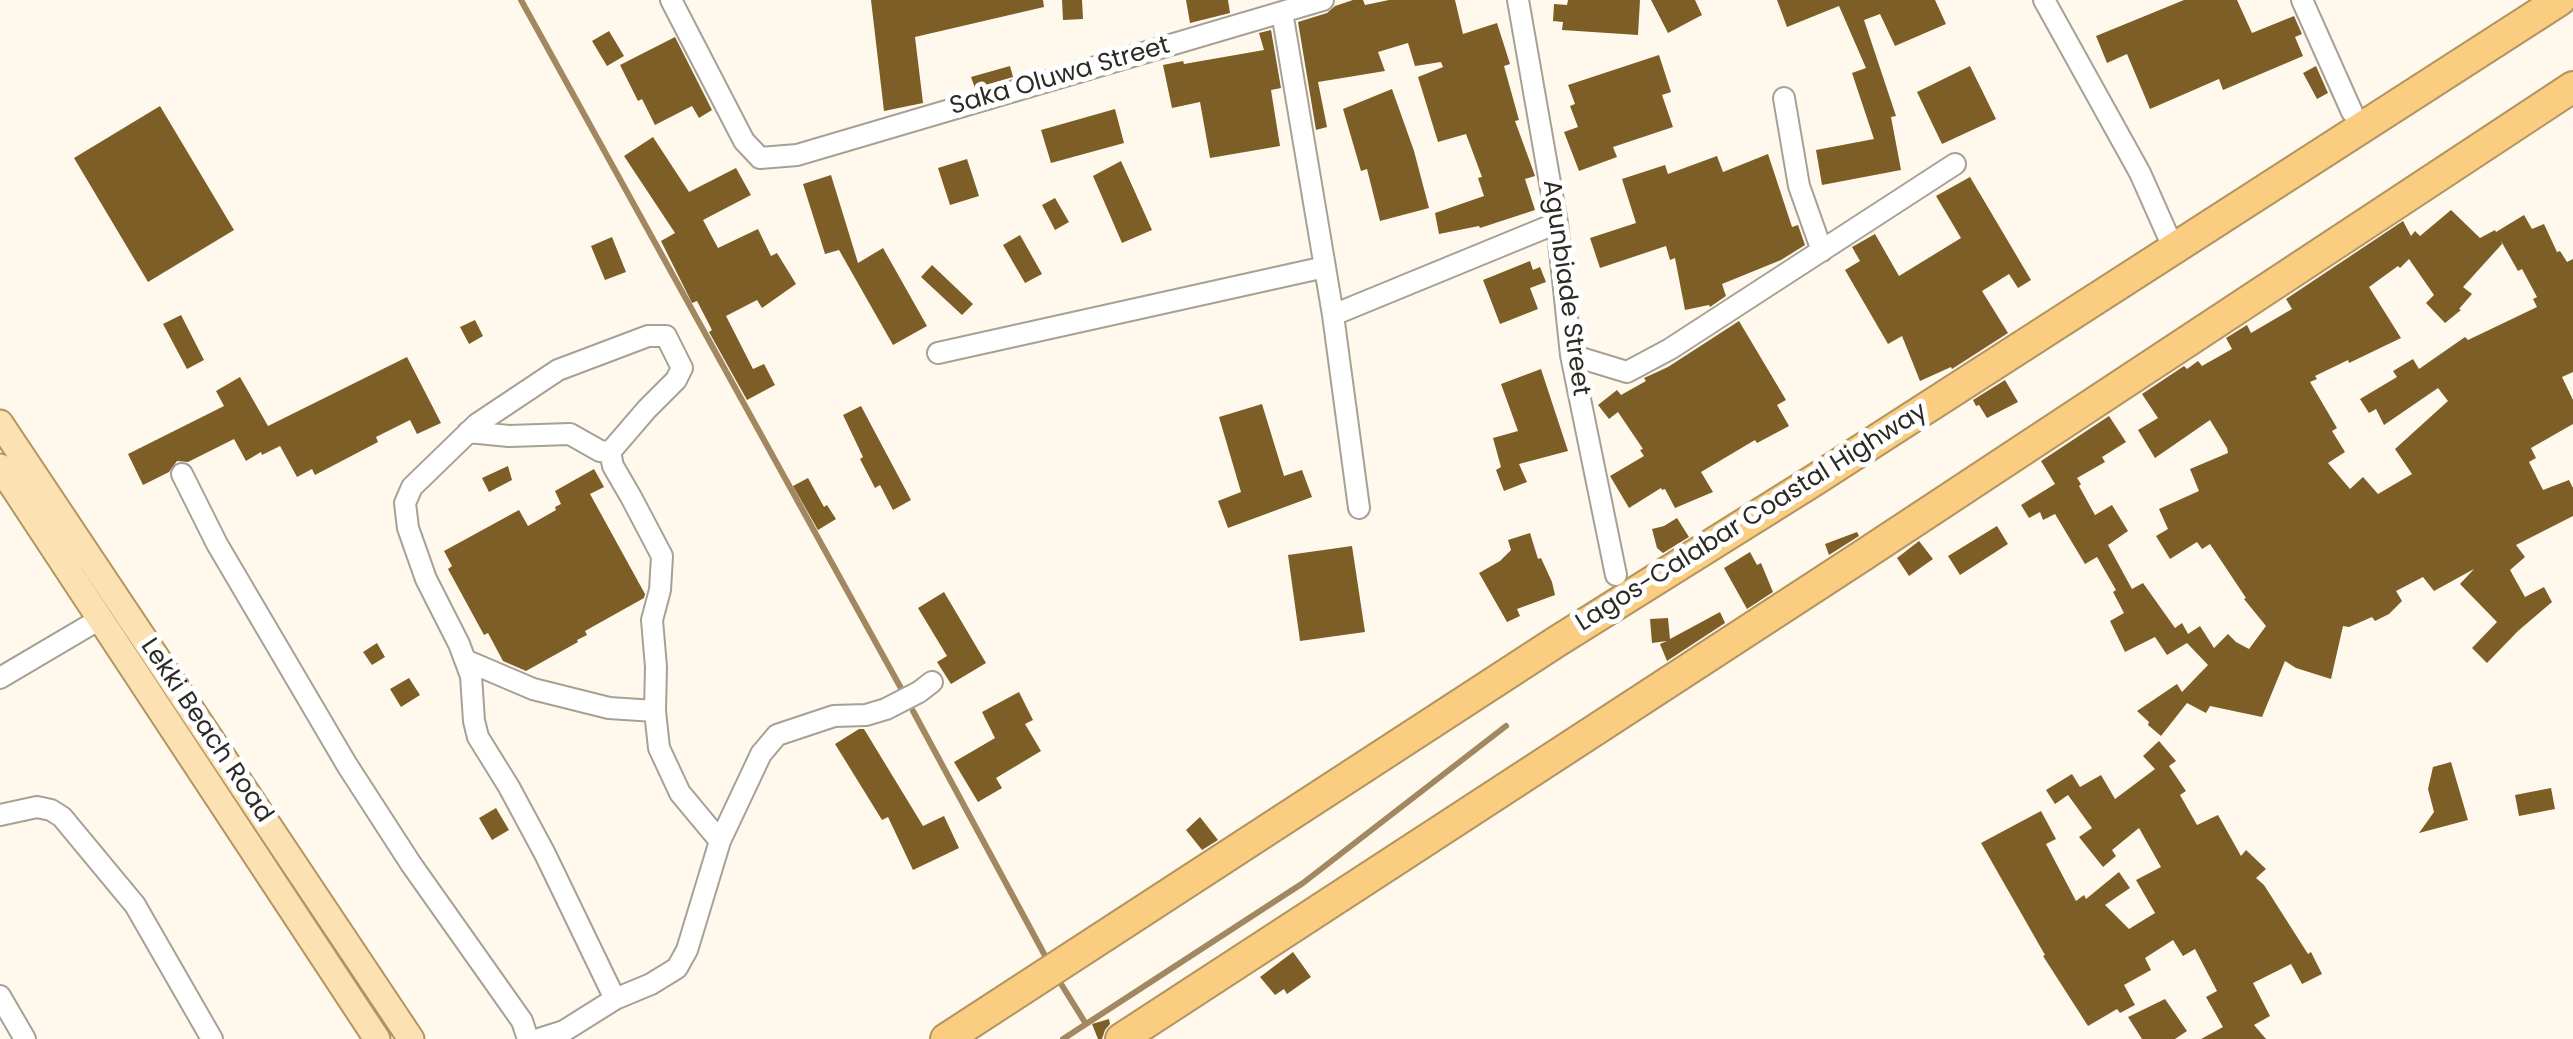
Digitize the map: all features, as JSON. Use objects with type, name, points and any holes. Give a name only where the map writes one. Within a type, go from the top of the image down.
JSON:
[{"type":"highway","name":"Lagos-Calabar Coastal Highway","points":[[946,1039],[1556,642],[2560,0]]},
{"type":"highway","points":[[1121,1039],[2573,86]]},
{"type":"main road","name":"Lekki Beach Road","points":[[0,423],[411,1039]]},
{"type":"main road","name":"Lekki Beach Road","points":[[0,467],[378,1039]]},
{"type":"street","name":"Saka Oluwa Street","points":[[670,0],[744,141],[760,158],[798,155],[1323,0]]},
{"type":"street","name":"Agunbiade Street","points":[[1518,0],[1557,223],[1572,355],[1616,575]]},
{"type":"street","points":[[2044,0],[2140,173],[2168,236]]},
{"type":"street","points":[[2302,0],[2352,112]]},
{"type":"street","points":[[1282,12],[1333,314],[1359,508]]},
{"type":"street","points":[[1784,98],[1799,186],[1822,250]]},
{"type":"street","points":[[1572,355],[1627,372],[1670,349],[1955,164]]},
{"type":"street","points":[[1333,314],[1557,223]]},
{"type":"street","points":[[938,353],[1325,267]]},
{"type":"street","points":[[610,452],[676,380],[682,368],[666,336],[648,336],[558,370],[468,432],[412,487],[405,503],[408,528],[426,578],[471,676],[478,737],[545,854],[615,999]]},
{"type":"street","points":[[468,432],[509,436],[570,434],[600,451],[610,452]]},
{"type":"street","points":[[610,452],[613,466],[662,556],[660,590],[652,620],[659,748],[680,793],[720,841]]},
{"type":"street","points":[[182,474],[217,544],[347,765],[411,864],[522,1021],[528,1039]]},
{"type":"street","points":[[0,678],[100,619]]},
{"type":"street","points":[[465,660],[533,689],[609,708],[655,711]]},
{"type":"street","points":[[539,1039],[564,1030],[677,968],[688,950],[720,841],[761,754],[777,736],[834,716],[866,715],[886,709],[932,682]]},
{"type":"street","points":[[0,815],[37,807],[62,817],[135,905],[212,1039]]},
{"type":"street","points":[[0,996],[25,1039]]},
{"type":"building","points":[[871,0],[1043,0],[1044,7],[915,37],[923,103],[884,111]]},
{"type":"building","points":[[1062,0],[1082,0],[1083,19],[1063,20]]},
{"type":"building","points":[[1186,0],[1228,0],[1230,13],[1190,23]]},
{"type":"building","points":[[1353,0],[1363,0],[1365,5],[1389,0],[1455,0],[1463,34],[1497,23],[1510,64],[1504,66],[1519,120],[1515,121],[1535,176],[1525,179],[1535,210],[1480,228],[1439,234],[1435,213],[1484,196],[1478,178],[1482,177],[1466,134],[1438,142],[1418,77],[1443,67],[1441,62],[1415,66],[1408,43],[1378,52],[1385,71],[1318,82],[1327,127],[1316,130],[1298,22]]},
{"type":"building","points":[[1568,0],[1640,0],[1638,35],[1562,30],[1563,22],[1553,21],[1554,4],[1567,5]]},
{"type":"building","points":[[1651,0],[1695,0],[1702,15],[1668,33]]},
{"type":"building","points":[[1777,0],[1935,0],[1946,24],[1895,46],[1880,14],[1864,20],[1896,116],[1891,117],[1901,170],[1822,185],[1816,150],[1874,139],[1852,73],[1866,68],[1839,6],[1787,27]]},
{"type":"building","points":[[2184,0],[2237,0],[2252,33],[2294,16],[2302,34],[2295,37],[2303,56],[2223,90],[2219,79],[2150,109],[2127,54],[2107,63],[2096,36]]},
{"type":"building","points":[[1271,30],[1281,88],[1271,90],[1280,146],[1210,158],[1200,102],[1172,108],[1163,65],[1264,50],[1259,33]]},
{"type":"building","points":[[609,31],[624,56],[607,66],[592,41]]},
{"type":"building","points":[[675,37],[712,110],[699,118],[692,106],[655,125],[620,65]]},
{"type":"building","points":[[1659,55],[1671,92],[1662,95],[1673,127],[1613,147],[1617,157],[1579,171],[1564,132],[1578,127],[1568,85]]},
{"type":"building","points":[[1010,66],[1013,77],[975,88],[971,77]]},
{"type":"building","points":[[1970,66],[1996,119],[1942,144],[1917,92]]},
{"type":"building","points":[[2316,66],[2328,93],[2317,99],[2303,73]]},
{"type":"building","points":[[1392,89],[1429,208],[1380,221],[1367,169],[1361,171],[1343,109]]},
{"type":"building","points":[[160,106],[234,230],[148,282],[74,158]]},
{"type":"building","points":[[1115,109],[1124,143],[1051,163],[1041,130]]},
{"type":"building","points":[[653,137],[689,192],[736,168],[751,195],[703,220],[718,248],[758,229],[771,256],[777,253],[796,284],[762,308],[757,300],[726,316],[753,369],[764,364],[775,385],[747,400],[709,332],[712,330],[697,301],[692,303],[661,241],[675,233],[624,156]]},
{"type":"building","points":[[1768,154],[1792,227],[1798,225],[1805,245],[1781,260],[1722,284],[1726,296],[1710,307],[1685,310],[1675,258],[1670,260],[1666,246],[1600,268],[1590,238],[1636,223],[1622,179],[1665,165],[1668,174],[1717,156],[1723,172]]},
{"type":"building","points":[[967,159],[979,196],[950,205],[938,168]]},
{"type":"building","points":[[1121,161],[1152,230],[1122,243],[1093,176]]},
{"type":"building","points":[[831,175],[858,263],[883,248],[927,326],[893,345],[839,250],[825,254],[803,184]]},
{"type":"building","points":[[1970,177],[2031,280],[2018,288],[2009,274],[1982,291],[2008,333],[1952,369],[1920,381],[1902,336],[1888,344],[1845,270],[1860,261],[1852,247],[1875,234],[1899,276],[1961,238],[1936,196]]},
{"type":"building","points":[[1055,198],[1069,222],[1055,230],[1042,205]]},
{"type":"building","points":[[2451,210],[2480,238],[2524,215],[2532,229],[2544,224],[2557,252],[2567,262],[2573,259],[2573,372],[2562,377],[2573,400],[2573,424],[2531,448],[2536,458],[2529,462],[2543,490],[2569,480],[2573,488],[2573,516],[2516,545],[2525,557],[2510,570],[2525,597],[2544,587],[2552,602],[2487,663],[2472,648],[2497,622],[2460,584],[2474,569],[2434,591],[2423,577],[2396,591],[2402,601],[2389,614],[2375,621],[2372,617],[2343,626],[2331,679],[2285,661],[2262,717],[2210,706],[2206,713],[2187,703],[2161,736],[2137,711],[2177,684],[2182,692],[2208,665],[2187,643],[2167,655],[2155,637],[2125,652],[2110,621],[2124,613],[2097,557],[2085,564],[2055,514],[2043,520],[2040,512],[2029,518],[2021,505],[2055,484],[2041,461],[2109,416],[2126,442],[2102,457],[2105,462],[2077,478],[2095,515],[2112,505],[2128,531],[2108,545],[2132,589],[2143,583],[2175,628],[2182,623],[2188,634],[2200,626],[2214,648],[2228,634],[2249,649],[2266,626],[2210,544],[2202,549],[2197,542],[2170,559],[2156,536],[2168,529],[2159,509],[2199,491],[2190,469],[2228,453],[2227,448],[2210,420],[2155,458],[2138,430],[2158,418],[2142,394],[2184,366],[2187,369],[2198,361],[2202,366],[2232,349],[2226,338],[2247,325],[2251,333],[2292,309],[2286,299],[2403,221],[2411,236],[2415,231],[2420,236]],"holes":[[[2501,241],[2518,271],[2522,269],[2537,297],[2533,299],[2537,307],[2468,340],[2465,337],[2419,369],[2413,359],[2393,371],[2397,377],[2360,399],[2369,413],[2376,409],[2384,425],[2438,388],[2448,401],[2395,449],[2412,474],[2378,494],[2363,477],[2350,489],[2328,463],[2345,452],[2332,431],[2337,428],[2310,382],[2348,360],[2349,363],[2401,338],[2369,287],[2409,259],[2434,295],[2426,303],[2445,323],[2472,294],[2463,287]]]},
{"type":"building","points":[[1020,235],[1042,274],[1025,283],[1003,245]]},
{"type":"building","points":[[612,237],[626,272],[605,280],[591,246]]},
{"type":"building","points":[[1530,261],[1533,270],[1540,267],[1546,282],[1530,288],[1538,309],[1500,324],[1483,280]]},
{"type":"building","points":[[932,265],[973,304],[962,315],[921,277]]},
{"type":"building","points":[[181,315],[204,360],[187,369],[163,324]]},
{"type":"building","points":[[475,320],[483,336],[469,344],[460,327]]},
{"type":"building","points":[[1739,321],[1786,400],[1777,405],[1789,426],[1757,443],[1755,440],[1701,472],[1713,492],[1675,508],[1661,488],[1629,508],[1610,476],[1644,456],[1640,450],[1643,449],[1618,412],[1609,419],[1598,405],[1617,390],[1621,395],[1646,381],[1644,378]]},
{"type":"building","points":[[407,357],[441,423],[417,434],[410,420],[376,437],[378,442],[315,475],[312,469],[297,477],[280,446],[246,461],[234,439],[188,462],[177,461],[169,472],[143,485],[128,454],[224,406],[216,391],[240,377],[268,426]]},
{"type":"building","points":[[1541,369],[1568,451],[1519,464],[1527,482],[1504,491],[1496,470],[1501,467],[1493,438],[1518,431],[1501,384]]},
{"type":"building","points":[[2005,380],[2018,402],[1987,418],[1973,400]]},
{"type":"building","points":[[1262,404],[1284,476],[1302,470],[1312,497],[1228,528],[1218,501],[1241,492],[1219,417]]},
{"type":"building","points":[[861,406],[911,500],[893,510],[880,485],[875,488],[843,415]]},
{"type":"building","points":[[508,466],[512,480],[489,492],[482,478]]},
{"type":"building","points":[[594,469],[604,487],[590,494],[644,598],[526,671],[503,661],[488,633],[484,635],[448,569],[452,566],[444,551],[519,510],[528,526],[561,504],[555,491]]},
{"type":"building","points":[[808,478],[824,507],[827,505],[836,519],[818,530],[793,486]]},
{"type":"building","points":[[1677,518],[1689,537],[1663,553],[1657,548],[1652,529]]},
{"type":"building","points":[[1997,526],[2008,544],[1960,575],[1948,556]]},
{"type":"building","points":[[1857,532],[1859,536],[1829,555],[1825,544]]},
{"type":"building","points":[[1530,533],[1555,595],[1517,609],[1520,616],[1507,622],[1479,573],[1511,550],[1508,540]]},
{"type":"building","points":[[1919,541],[1933,559],[1909,576],[1897,558]]},
{"type":"building","points":[[1352,546],[1365,632],[1300,641],[1288,555]]},
{"type":"building","points":[[1750,552],[1757,565],[1761,563],[1773,592],[1747,609],[1724,568]]},
{"type":"building","points":[[944,592],[986,663],[951,684],[937,662],[947,656],[918,608]]},
{"type":"building","points":[[1720,612],[1725,623],[1667,661],[1660,644],[1667,641],[1652,643],[1650,619],[1668,618],[1670,639]]},
{"type":"building","points":[[377,643],[385,657],[372,665],[363,652]]},
{"type":"building","points":[[409,678],[420,695],[401,707],[390,689]]},
{"type":"building","points":[[1019,692],[1033,720],[1025,724],[1041,751],[996,778],[1002,788],[978,802],[954,762],[995,738],[982,712]]},
{"type":"building","points":[[864,729],[923,826],[944,816],[959,848],[913,870],[888,817],[882,820],[835,744]]},
{"type":"building","points":[[2159,741],[2176,761],[2169,766],[2186,791],[2180,795],[2197,825],[2218,815],[2241,856],[2246,850],[2266,869],[2256,878],[2308,954],[2311,952],[2322,974],[2302,984],[2291,964],[2253,983],[2270,1016],[2254,1025],[2266,1039],[2201,1039],[2223,1027],[2206,997],[2217,991],[2195,949],[2183,956],[2173,940],[2145,958],[2151,970],[2124,985],[2135,1005],[2120,1013],[2117,1009],[2088,1026],[2043,956],[1981,843],[2041,811],[2056,839],[2046,844],[2076,901],[2084,895],[2086,899],[2119,872],[2130,888],[2105,905],[2129,929],[2155,913],[2136,880],[2161,867],[2139,828],[2112,850],[2116,856],[2103,867],[2079,837],[2092,828],[2068,795],[2055,804],[2046,790],[2072,774],[2080,787],[2101,775],[2115,799],[2155,769],[2143,756]]},
{"type":"building","points":[[2451,762],[2468,820],[2419,833],[2434,812],[2428,789],[2433,767]]},
{"type":"building","points":[[2551,788],[2555,809],[2519,816],[2515,795]]},
{"type":"building","points":[[496,808],[509,830],[492,840],[479,818]]},
{"type":"building","points":[[1200,817],[1218,840],[1202,850],[1186,830]]},
{"type":"building","points":[[1293,952],[1311,977],[1287,994],[1284,989],[1275,995],[1260,977]]},
{"type":"building","points":[[2165,999],[2187,1031],[2175,1039],[2142,1039],[2128,1017]]},
{"type":"building","points":[[1109,1019],[1102,1039],[1098,1039],[1092,1024]]},
{"type":"waterway","points":[[521,0],[902,690]]},
{"type":"waterway","points":[[913,711],[1049,963]]},
{"type":"waterway","points":[[1063,1039],[1303,883],[1506,726]]},
{"type":"waterway","points":[[1058,979],[1086,1024]]}]
